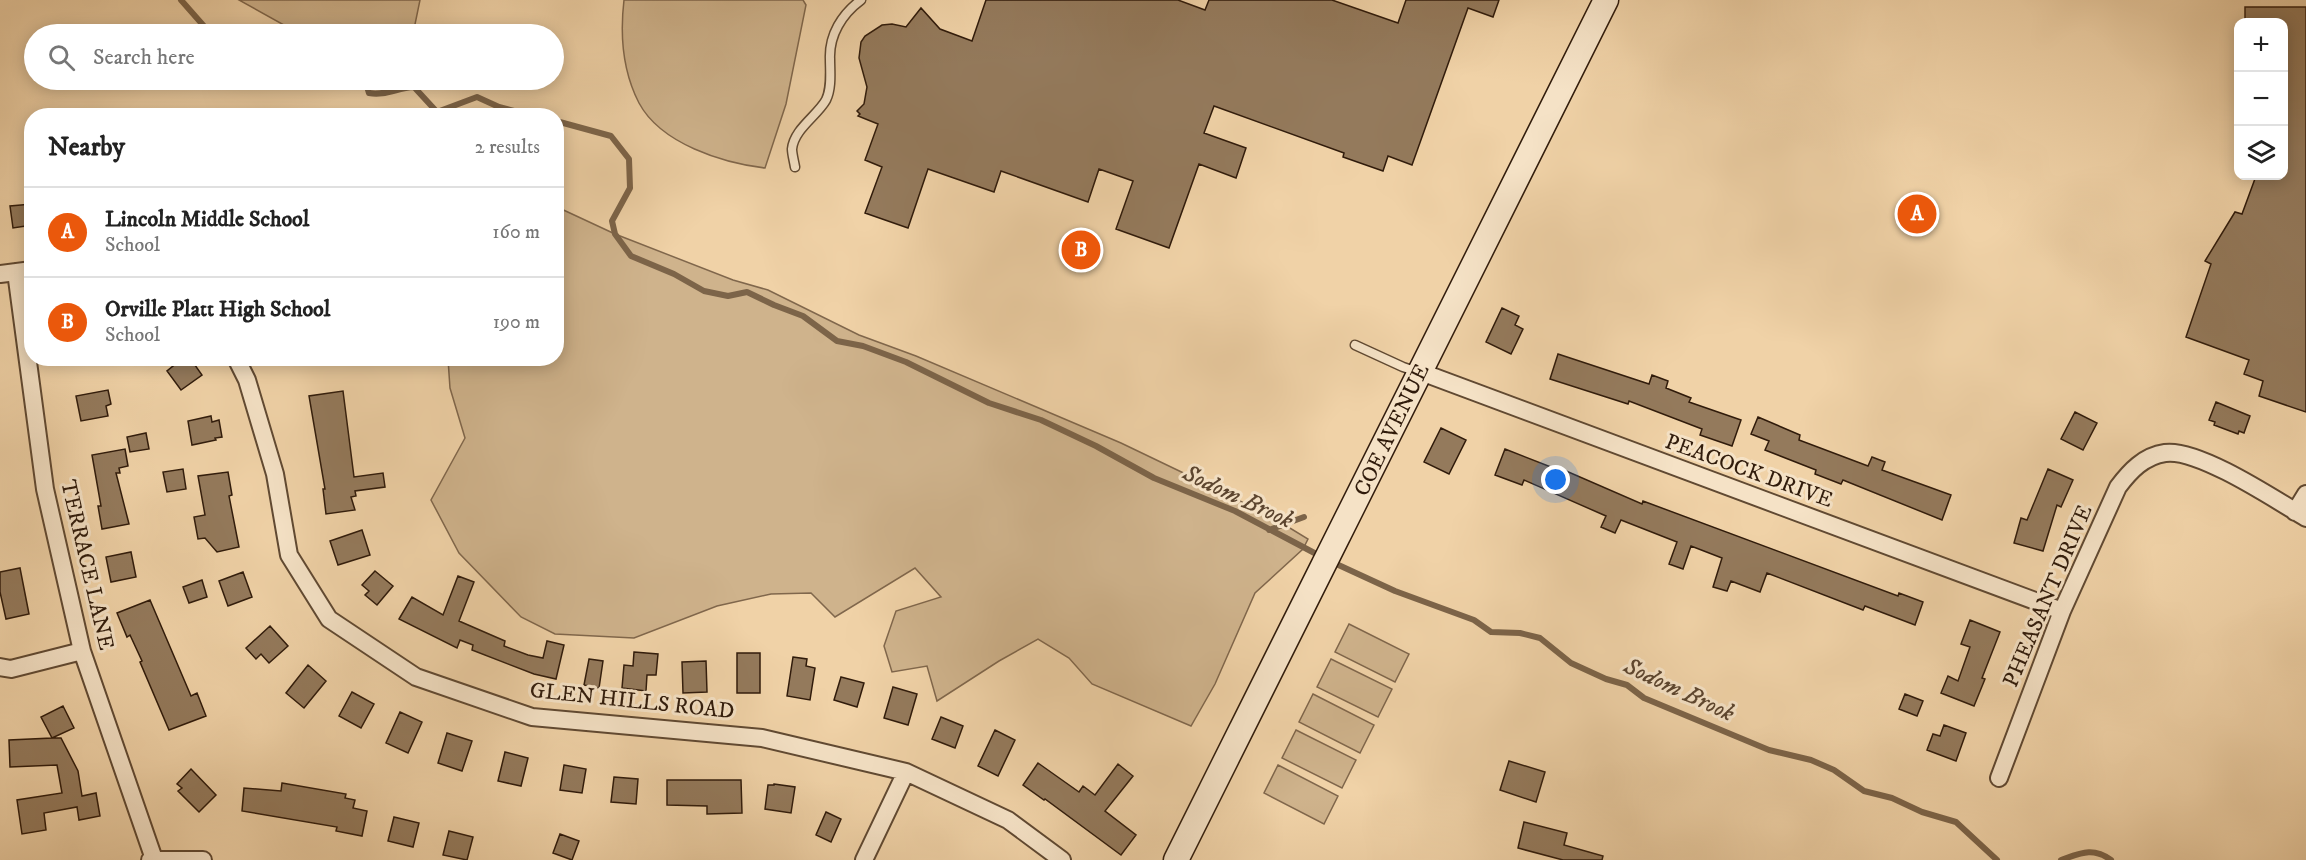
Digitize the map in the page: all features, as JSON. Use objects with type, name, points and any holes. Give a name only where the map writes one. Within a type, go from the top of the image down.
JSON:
[{"type":"street","name":"COE AVENUE","points":[[1176,860],[1606,0]]},
{"type":"street","name":"TERRACE LANE","points":[[16,272],[24,332]]},
{"type":"street","name":"TERRACE LANE","points":[[29,366],[45,489],[82,651],[152,860]]},
{"type":"street","name":"GLEN HILLS ROAD","points":[[240,366],[247,380],[275,474],[290,555],[329,619],[416,677],[532,717],[762,738],[906,772],[1008,820],[1062,860]]},
{"type":"street","name":"PEACOCK DRIVE","points":[[1421,372],[2062,611]]},
{"type":"street","name":"PHEASANT DRIVE","points":[[1999,778],[2062,611],[2118,488],[2129,472],[2142,462],[2166,453],[2188,455],[2211,464],[2301,515]]},
{"type":"street","points":[[2301,515],[2306,494]]},
{"type":"street","points":[[0,667],[11,669],[82,651]]},
{"type":"street","points":[[864,860],[906,772]]},
{"type":"street","points":[[152,860],[203,860]]},
{"type":"lane","points":[[795,167],[792,148],[797,135],[826,98],[831,77],[829,55],[833,36],[842,19],[861,0]]},
{"type":"lane","points":[[1355,345],[1403,367],[1421,372]]},
{"type":"shaded area","points":[[239,0],[420,0],[415,24],[282,24]]},
{"type":"shaded area","points":[[624,0],[803,0],[806,5],[786,104],[765,168],[731,162],[694,149],[662,130],[649,117],[639,103],[626,66],[622,26]]},
{"type":"shaded area","points":[[564,210],[615,234],[733,280],[768,290],[859,335],[916,356],[1121,443],[1221,491],[1308,539],[1303,549],[1255,593],[1215,684],[1191,726],[1092,684],[1069,658],[1038,639],[937,701],[927,666],[892,672],[884,646],[896,611],[941,597],[915,568],[835,617],[811,593],[771,594],[717,606],[634,638],[555,634],[521,617],[459,553],[431,500],[465,438],[450,388],[448,366],[564,366]]},
{"type":"shaded area","points":[[1349,624],[1409,654],[1395,682],[1335,652]]},
{"type":"shaded area","points":[[1331,659],[1392,689],[1378,717],[1317,687]]},
{"type":"shaded area","points":[[1313,694],[1374,725],[1360,753],[1299,722]]},
{"type":"shaded area","points":[[1296,730],[1356,760],[1342,788],[1282,758]]},
{"type":"shaded area","points":[[1278,765],[1338,796],[1324,824],[1264,793]]},
{"type":"building","points":[[986,0],[1178,0],[1205,10],[1209,0],[1332,0],[1398,23],[1406,0],[1499,0],[1493,17],[1468,8],[1412,165],[1388,156],[1383,171],[1343,157],[1344,153],[1214,106],[1204,133],[1246,148],[1236,178],[1199,164],[1169,248],[1116,229],[1133,181],[1099,169],[1088,202],[1001,171],[994,192],[928,169],[908,228],[865,213],[882,167],[865,160],[878,124],[858,116],[860,114],[857,111],[864,104],[867,87],[859,58],[861,42],[865,36],[882,25],[892,24],[906,27],[921,8],[940,29],[972,41]]},
{"type":"building","points":[[2245,7],[2306,7],[2306,412],[2259,396],[2263,381],[2244,374],[2249,360],[2186,337],[2211,264],[2205,261],[2235,212],[2242,214],[2255,180],[2288,180],[2288,18],[2245,18]]},
{"type":"building","points":[[24,205],[24,226],[13,228],[10,206]]},
{"type":"building","points":[[1502,308],[1519,316],[1515,325],[1523,329],[1511,354],[1486,342]]},
{"type":"building","points":[[1558,354],[1649,384],[1652,375],[1668,381],[1666,388],[1691,398],[1689,402],[1741,420],[1732,446],[1700,435],[1702,429],[1629,401],[1628,404],[1550,379]]},
{"type":"building","points":[[173,366],[196,366],[202,375],[181,390],[167,371]]},
{"type":"building","points":[[108,390],[111,404],[106,406],[108,416],[81,421],[76,396]]},
{"type":"building","points":[[343,391],[354,477],[383,473],[385,487],[355,491],[356,496],[351,497],[355,510],[326,514],[323,489],[325,489],[309,396]]},
{"type":"building","points":[[2216,402],[2250,416],[2244,433],[2239,431],[2238,434],[2214,425],[2215,422],[2209,420]]},
{"type":"building","points":[[2075,412],[2097,423],[2083,450],[2061,439]]},
{"type":"building","points":[[211,416],[212,422],[219,420],[222,437],[192,445],[188,421]]},
{"type":"building","points":[[1758,417],[1800,435],[1799,440],[1868,466],[1872,457],[1885,462],[1882,470],[1951,495],[1942,520],[1843,480],[1841,484],[1815,474],[1816,470],[1765,450],[1769,441],[1751,434]]},
{"type":"building","points":[[1441,428],[1466,440],[1449,474],[1424,462]]},
{"type":"building","points":[[146,433],[149,449],[130,452],[127,437]]},
{"type":"building","points":[[125,449],[128,466],[119,468],[120,473],[116,473],[129,524],[102,529],[98,506],[101,506],[92,455]]},
{"type":"building","points":[[1505,449],[1556,469],[1557,467],[1642,504],[1643,501],[1898,596],[1899,593],[1923,602],[1915,625],[1865,606],[1863,610],[1767,573],[1760,592],[1731,581],[1727,591],[1713,587],[1722,558],[1691,546],[1683,569],[1669,564],[1677,542],[1621,520],[1615,533],[1601,527],[1606,516],[1524,480],[1522,485],[1495,475]]},
{"type":"building","points":[[183,469],[186,489],[167,492],[163,472]]},
{"type":"building","points":[[2048,469],[2073,480],[2061,507],[2057,505],[2043,551],[2014,543],[2021,518],[2027,520]]},
{"type":"building","points":[[228,472],[232,495],[229,496],[239,547],[217,552],[205,538],[198,539],[194,517],[205,515],[198,476]]},
{"type":"building","points":[[362,530],[370,555],[338,565],[330,541]]},
{"type":"building","points":[[131,552],[136,577],[111,582],[106,557]]},
{"type":"building","points":[[20,568],[29,614],[6,619],[0,592],[0,572]]},
{"type":"building","points":[[375,571],[393,586],[377,605],[365,595],[369,591],[362,585]]},
{"type":"building","points":[[243,572],[252,597],[228,606],[219,581]]},
{"type":"building","points":[[458,576],[474,582],[459,621],[505,641],[504,646],[528,655],[543,658],[547,641],[564,645],[556,679],[534,674],[472,650],[473,645],[460,640],[457,648],[399,619],[412,597],[443,615]]},
{"type":"building","points":[[202,580],[207,597],[189,603],[183,587]]},
{"type":"building","points":[[150,600],[191,696],[197,693],[206,716],[169,730],[140,662],[142,661],[130,635],[127,637],[117,613]]},
{"type":"building","points":[[1970,620],[2000,632],[1974,706],[1941,693],[1948,676],[1958,681],[1970,647],[1961,644]]},
{"type":"building","points":[[270,626],[288,646],[269,663],[261,654],[256,659],[246,648]]},
{"type":"building","points":[[634,652],[658,654],[656,675],[647,675],[646,691],[622,688],[624,665],[633,666]]},
{"type":"building","points":[[737,653],[760,653],[760,693],[737,693]]},
{"type":"building","points":[[793,657],[807,659],[806,666],[815,668],[810,700],[787,696]]},
{"type":"building","points":[[589,659],[603,661],[599,688],[584,685]]},
{"type":"building","points":[[706,661],[707,692],[683,693],[682,662]]},
{"type":"building","points":[[308,665],[326,681],[304,708],[286,693]]},
{"type":"building","points":[[841,677],[864,683],[857,707],[834,700]]},
{"type":"building","points":[[893,687],[917,694],[908,725],[884,718]]},
{"type":"building","points":[[352,692],[374,704],[361,728],[339,716]]},
{"type":"building","points":[[1905,694],[1923,701],[1917,716],[1899,709]]},
{"type":"building","points":[[63,706],[74,728],[52,738],[41,717]]},
{"type":"building","points":[[400,712],[422,722],[408,753],[386,743]]},
{"type":"building","points":[[941,717],[963,726],[955,748],[932,739]]},
{"type":"building","points":[[1944,725],[1966,733],[1956,761],[1927,750],[1933,734],[1940,736]]},
{"type":"building","points":[[995,730],[1015,740],[998,776],[978,766]]},
{"type":"building","points":[[447,733],[472,741],[462,771],[438,763]]},
{"type":"building","points":[[61,738],[78,771],[82,796],[96,793],[100,816],[79,820],[77,807],[44,813],[46,830],[22,834],[17,800],[62,793],[57,765],[10,767],[9,740]]},
{"type":"building","points":[[505,752],[528,758],[521,786],[498,781]]},
{"type":"building","points":[[1509,761],[1545,772],[1536,802],[1500,790]]},
{"type":"building","points":[[1038,763],[1079,792],[1083,786],[1095,795],[1118,764],[1133,776],[1105,811],[1136,835],[1121,855],[1023,785]]},
{"type":"building","points":[[564,765],[586,769],[582,793],[560,790]]},
{"type":"building","points":[[191,769],[216,795],[199,812],[178,791],[182,788],[177,784]]},
{"type":"building","points":[[614,777],[638,779],[636,804],[611,802]]},
{"type":"building","points":[[667,780],[741,780],[742,813],[707,814],[707,806],[667,805]]},
{"type":"building","points":[[282,783],[346,794],[345,798],[355,800],[353,808],[367,811],[362,836],[336,831],[337,827],[242,811],[244,788],[281,791]]},
{"type":"building","points":[[768,785],[795,787],[791,813],[765,809]]},
{"type":"building","points":[[826,812],[841,819],[831,842],[816,835]]},
{"type":"building","points":[[394,817],[419,823],[413,847],[388,841]]},
{"type":"building","points":[[1524,822],[1567,833],[1564,845],[1603,856],[1602,860],[1563,860],[1518,848]]},
{"type":"building","points":[[449,831],[473,837],[467,860],[443,855]]},
{"type":"building","points":[[560,834],[579,841],[572,860],[553,853]]},
{"type":"waterway","name":"Sodom Brook","points":[[181,0],[202,24]]},
{"type":"waterway","name":"Sodom Brook","points":[[368,90],[369,93],[396,90]]},
{"type":"waterway","name":"Sodom Brook","points":[[417,90],[433,108]]},
{"type":"waterway","name":"Sodom Brook","points":[[448,108],[477,97],[503,108]]},
{"type":"waterway","name":"Sodom Brook","points":[[564,123],[611,136],[629,159],[630,188],[612,221],[615,234],[631,256],[674,274],[704,291],[728,296],[747,292],[803,316],[837,341],[863,346],[906,362],[989,403],[1041,420],[1096,446],[1154,478],[1235,511],[1322,557]]},
{"type":"waterway","points":[[1269,530],[1304,517]]},
{"type":"waterway","name":"Sodom Brook","points":[[1332,562],[1395,591],[1474,620],[1491,632],[1520,633],[1540,638],[1571,663],[1606,679],[1627,685],[1644,698],[1769,750],[1811,760],[1834,770],[1864,791],[1892,798],[1922,812],[1956,822],[1997,860]]},
{"type":"waterway","name":"Sodom Brook","points":[[2061,860],[2087,852],[2093,852],[2111,860]]},
{"type":"place","name":"Lincoln Middle School","points":[[1917,214]]},
{"type":"place","name":"Orville Platt High School","points":[[1081,250]]}]
